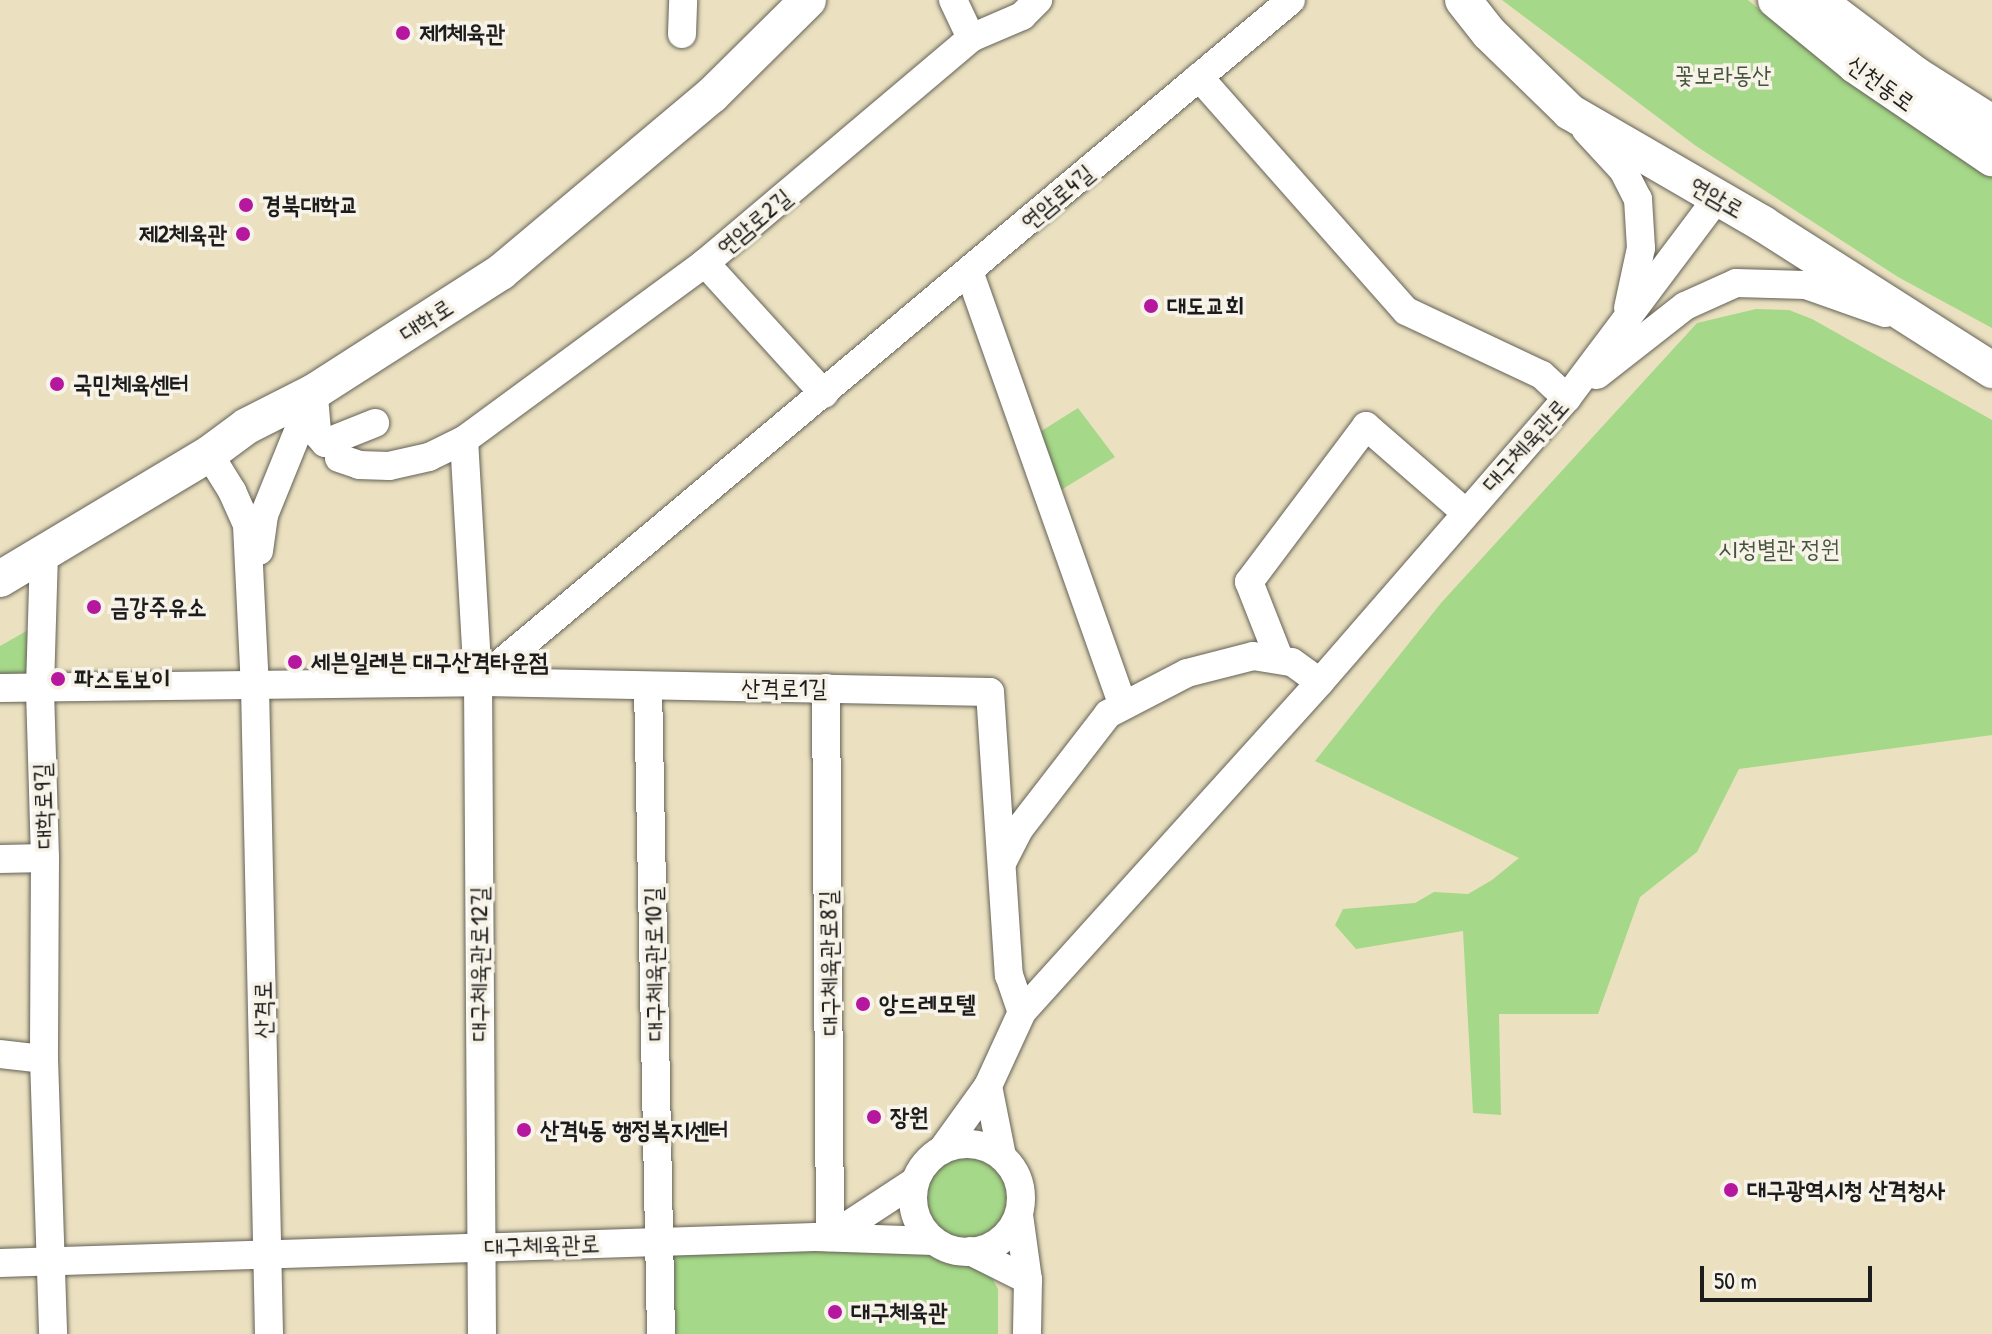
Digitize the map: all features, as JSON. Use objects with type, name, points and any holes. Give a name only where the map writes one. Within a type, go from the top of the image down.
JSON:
[{"type":"main road","name":"대학로","points":[[0,579],[209,454],[247,426],[314,392],[501,272],[712,95],[808,0]]},
{"type":"main road","name":"연암로","points":[[1463,0],[1489,33],[1570,112],[1718,197],[1992,370]]},
{"type":"main road","points":[[1496,0],[1526,69]]},
{"type":"main road","name":"신천동로","points":[[1776,0],[1855,65],[1992,158]]},
{"type":"main road","name":"신천동로","points":[[1817,0],[1916,75],[1992,123]]},
{"type":"street","points":[[682,34],[683,0]]},
{"type":"street","points":[[953,0],[971,38]]},
{"type":"street","name":"연암로2길","points":[[339,458],[359,465],[389,466],[429,457],[464,440],[705,263],[971,38],[1022,16],[1038,0]]},
{"type":"street","name":"연암로4길","points":[[478,682],[1291,0]]},
{"type":"street","points":[[1199,77],[1406,311],[1542,375],[1567,398],[1685,306],[1736,283],[1806,285],[1919,325]]},
{"type":"street","points":[[1570,112],[1623,170],[1638,199],[1641,248],[1637,279],[1623,324]]},
{"type":"street","name":"대구체육관로","points":[[942,1150],[988,1086],[1022,1012],[1320,682],[1567,398],[1718,197]]},
{"type":"street","points":[[705,263],[824,394]]},
{"type":"street","points":[[969,271],[1123,706]]},
{"type":"street","points":[[314,392],[317,434],[325,443],[375,423]]},
{"type":"street","points":[[252,599],[264,515],[314,392]]},
{"type":"street","points":[[1279,658],[1249,582],[1366,426],[1465,512]]},
{"type":"street","points":[[464,440],[478,682]]},
{"type":"street","name":"산격로","points":[[209,454],[232,491],[247,525],[255,687],[269,1334]]},
{"type":"street","name":"대학로9길","points":[[44,553],[40,690],[45,858],[44,1059],[53,1334]]},
{"type":"street","points":[[1002,863],[1020,828],[1061,770],[1108,714],[1187,673],[1253,656],[1279,658],[1297,664],[1320,682]]},
{"type":"street","name":"산격로1길","points":[[255,687],[478,682],[990,692],[1009,975],[1022,1012]]},
{"type":"street","name":"대구체육관로12길","points":[[478,682],[482,1334]]},
{"type":"street","points":[[0,688],[255,687]]},
{"type":"street","name":"대구체육관로10길","points":[[648,687],[661,1334]]},
{"type":"street","name":"대구체육관로8길","points":[[822,1237],[826,688]]},
{"type":"street","points":[[0,859],[45,858]]},
{"type":"street","points":[[0,1054],[44,1059]]},
{"type":"street","points":[[988,1086],[1002,1156],[1019,1183],[1019,1215],[1028,1280],[1027,1334]]},
{"type":"street","points":[[822,1237],[914,1182],[930,1158],[942,1150],[973,1144],[1002,1156]]},
{"type":"street","points":[[914,1182],[914,1213],[921,1228],[934,1241],[957,1252],[987,1249],[1001,1241],[1019,1215]]},
{"type":"street","name":"대구체육관로","points":[[0,1263],[822,1237],[934,1241]]},
{"type":"street","points":[[970,1251],[1028,1280]]},
{"type":"green space","name":"꽃보라동산","points":[[1502,0],[1748,0],[1809,50],[1992,166],[1992,328],[1898,277],[1696,146]]},
{"type":"green space","name":"시청별관 정원","points":[[1756,309],[1789,310],[1812,319],[1992,420],[1992,735],[1739,769],[1697,852],[1640,897],[1598,1014],[1499,1014],[1501,1115],[1473,1113],[1463,931],[1356,949],[1335,925],[1343,909],[1415,903],[1434,892],[1468,894],[1492,880],[1519,858],[1315,761],[1441,603],[1697,323]]},
{"type":"green space","points":[[1078,408],[1115,457],[1056,493],[1035,435]]},
{"type":"green space","points":[[30,629],[28,671],[15,683],[0,681],[0,646]]},
{"type":"green space","points":[[965,1156],[989,1163],[1001,1175],[1008,1199],[1001,1223],[989,1235],[965,1242],[941,1235],[929,1223],[922,1199],[929,1175],[941,1163]]},
{"type":"green space","name":"대구체육관","points":[[834,1248],[950,1256],[991,1276],[998,1289],[998,1334],[673,1334],[672,1253]]},
{"type":"place","name":"제1체육관","points":[[403,33]]},
{"type":"place","name":"경북대학교","points":[[246,205]]},
{"type":"place","name":"제2체육관","points":[[243,234]]},
{"type":"place","name":"대도교회","points":[[1151,306]]},
{"type":"place","name":"국민체육센터","points":[[57,384]]},
{"type":"place","name":"금강주유소","points":[[94,607]]},
{"type":"place","name":"세븐일레븐 대구산격타운점","points":[[295,662]]},
{"type":"place","name":"파스토보이","points":[[58,679]]},
{"type":"place","name":"앙드레모텔","points":[[863,1004]]},
{"type":"place","name":"장원","points":[[874,1117]]},
{"type":"place","name":"산격4동 행정복지센터","points":[[524,1130]]},
{"type":"place","name":"대구광역시청 산격청사","points":[[1731,1190]]},
{"type":"place","name":"대구체육관","points":[[835,1312]]}]
